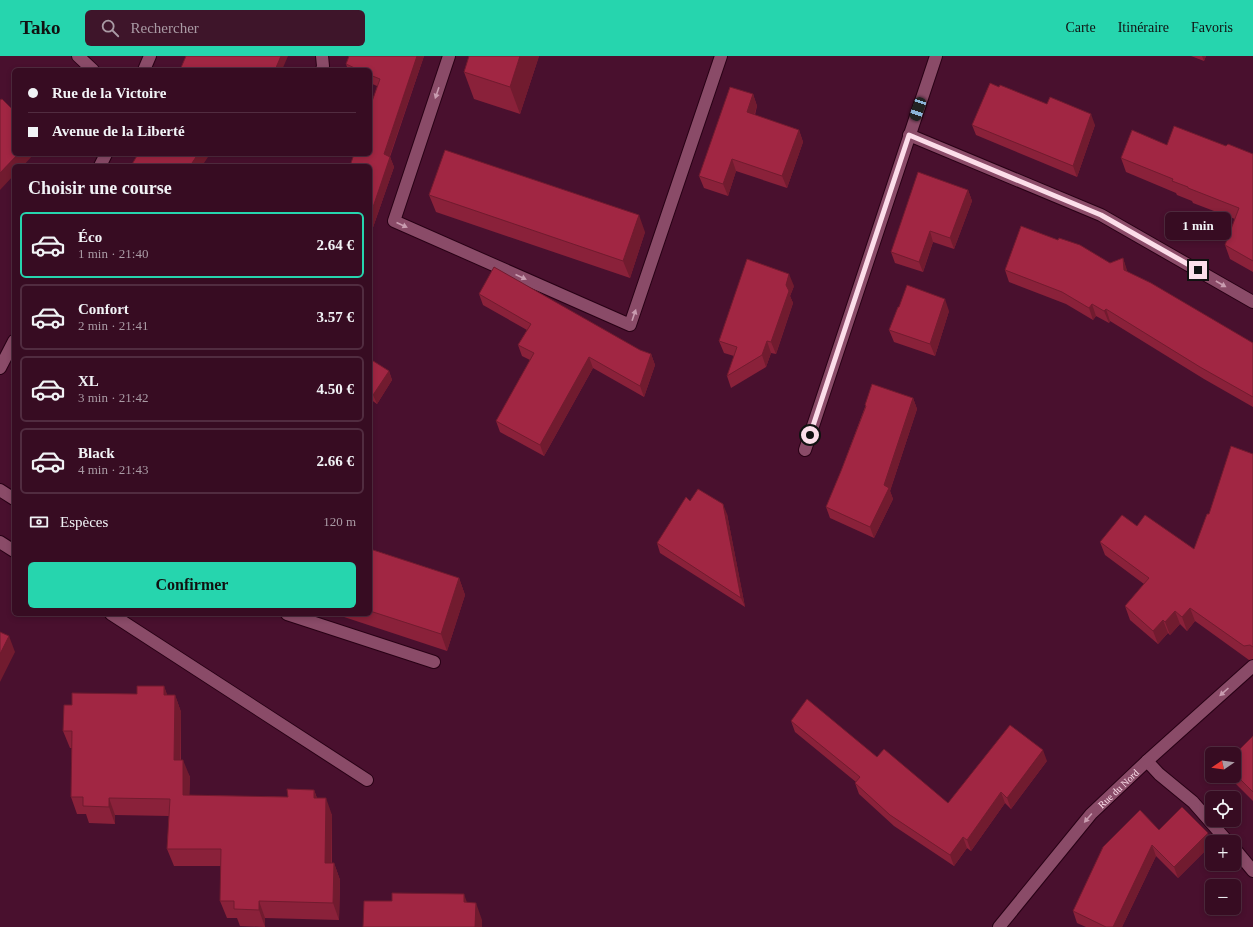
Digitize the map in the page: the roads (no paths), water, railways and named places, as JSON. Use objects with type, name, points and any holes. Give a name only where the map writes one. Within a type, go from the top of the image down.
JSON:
[{"type":"street","points":[[78,56],[91,68]]},
{"type":"street","points":[[145,68],[150,56]]},
{"type":"street","points":[[322,56],[322,68]]},
{"type":"street","points":[[449,56],[394,222],[630,325],[721,56]]},
{"type":"street","points":[[805,450],[936,56]]},
{"type":"street","points":[[909,135],[1101,215],[1253,302]]},
{"type":"street","points":[[0,368],[12,345]]},
{"type":"street","points":[[0,490],[12,498]]},
{"type":"street","points":[[0,542],[12,550]]},
{"type":"street","points":[[114,616],[367,780]]},
{"type":"street","points":[[293,616],[434,662]]},
{"type":"street","name":"Rue du Nord","points":[[999,927],[1091,814],[1147,761],[1253,666]]},
{"type":"street","points":[[1147,761],[1159,774],[1193,802],[1222,835]]},
{"type":"street","points":[[1241,857],[1253,872]]}]
